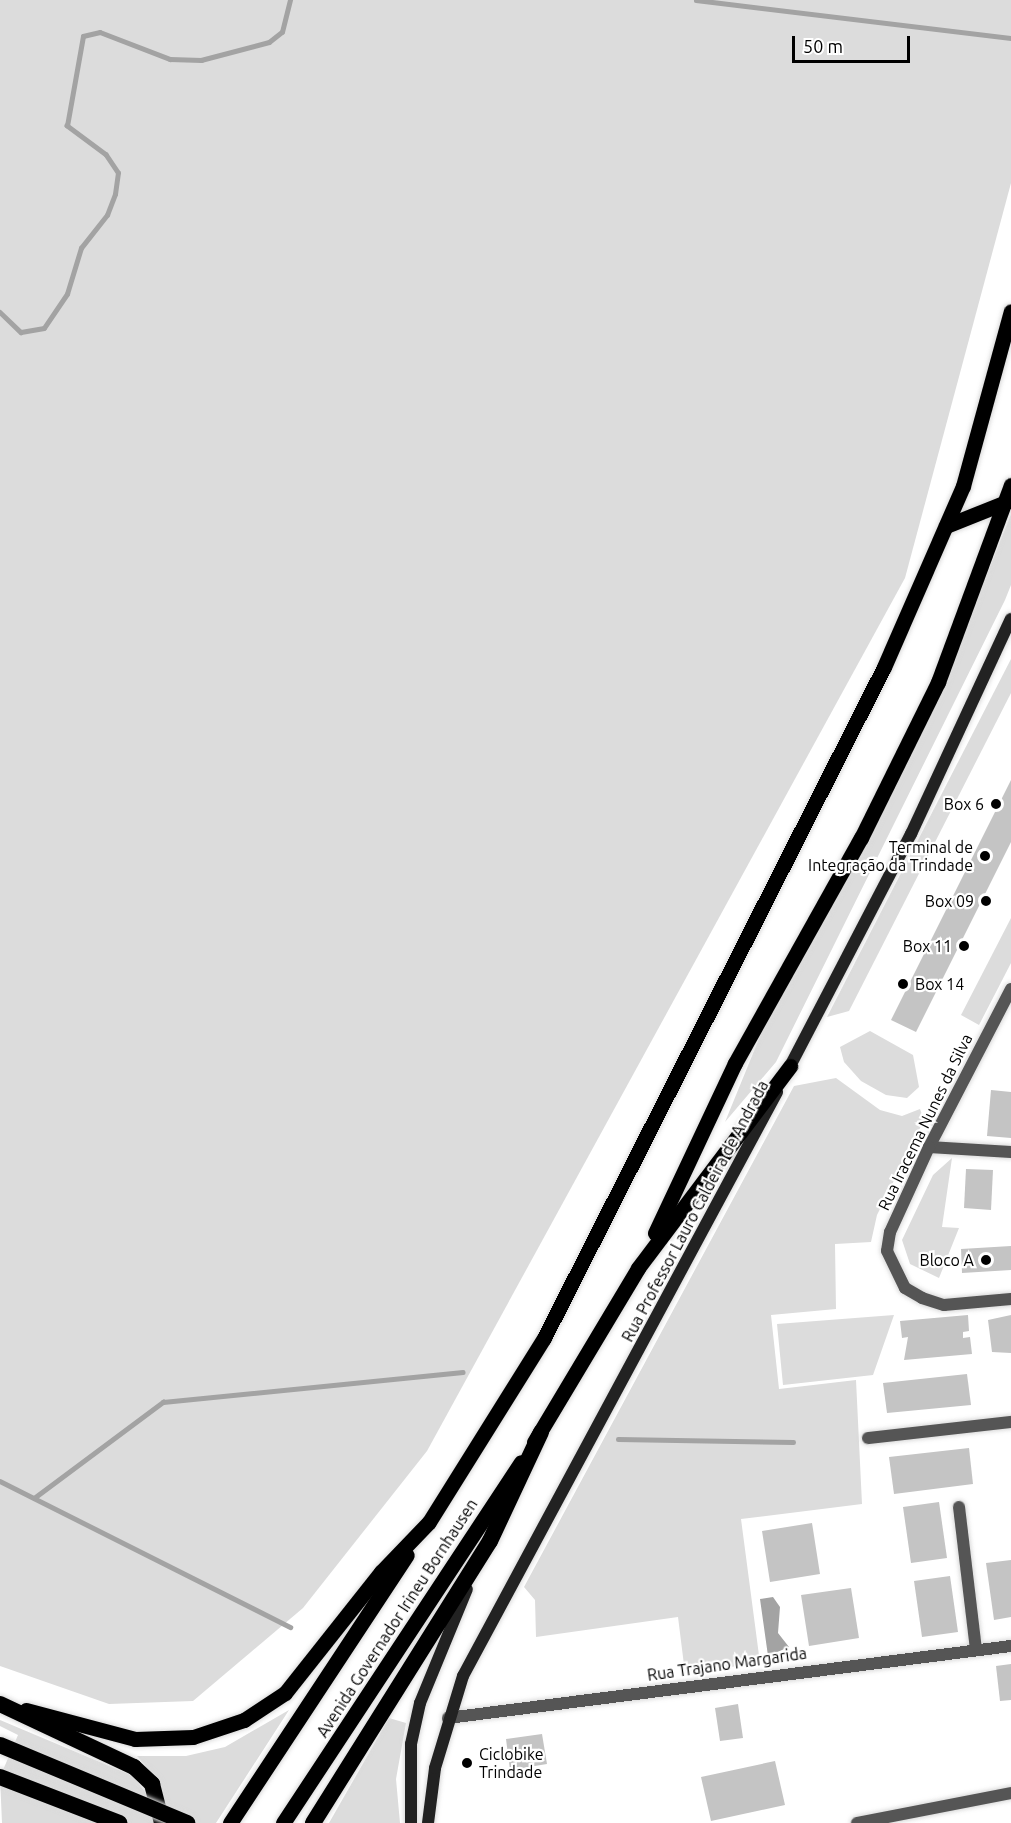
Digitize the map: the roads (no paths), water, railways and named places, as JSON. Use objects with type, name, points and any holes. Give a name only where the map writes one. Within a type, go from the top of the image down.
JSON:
[{"type":"highway","points":[[313,1823],[490,1541],[541,1432]]},
{"type":"highway","points":[[0,1703],[134,1767],[153,1784],[162,1823]]},
{"type":"highway","points":[[0,1745],[187,1823]]},
{"type":"highway","points":[[0,1777],[119,1823]]},
{"type":"main road","points":[[0,1703],[135,1738],[193,1737],[229,1727],[285,1693],[381,1572],[429,1522],[544,1338],[789,858],[946,526],[989,401],[1011,311]]},
{"type":"main road","points":[[638,1268],[735,1063],[861,838],[938,682],[1008,501],[1011,485]]},
{"type":"main road","points":[[946,526],[1008,501]]},
{"type":"main road","name":"Rua Professor Lauro Caldeira de Andrada","points":[[428,1823],[448,1718],[500,1602],[657,1322],[911,834],[1011,621]]},
{"type":"main road","points":[[638,1268],[790,1066]]},
{"type":"main road","name":"Avenida Governador Irineu Bornhausen","points":[[283,1823],[541,1432],[638,1268]]},
{"type":"main road","name":"Avenida Governador Irineu Bornhausen","points":[[230,1823],[429,1522]]},
{"type":"main road","points":[[411,1823],[411,1744],[420,1703],[490,1541]]},
{"type":"street","name":"Rua Iracema Nunes da Silva","points":[[1011,989],[929,1147],[890,1232],[887,1251],[905,1288],[922,1298],[944,1305],[1011,1299]]},
{"type":"street","points":[[929,1147],[1011,1152]]},
{"type":"street","points":[[868,1438],[1011,1422]]},
{"type":"street","points":[[959,1507],[976,1649]]},
{"type":"street","name":"Rua Trajano Margarida","points":[[448,1718],[1011,1646]]},
{"type":"street","points":[[857,1823],[1011,1793]]},
{"type":"waterway","points":[[0,312],[21,332],[44,328],[67,294],[81,248],[107,215],[115,194],[118,173],[106,155],[67,126],[83,36],[100,32],[170,59],[201,60],[269,42],[282,32],[290,0]]},
{"type":"waterway","points":[[696,0],[1011,38]]},
{"type":"waterway","points":[[34,1498],[163,1402],[462,1372]]},
{"type":"waterway","points":[[618,1439],[793,1442]]},
{"type":"waterway","points":[[0,1481],[290,1627]]},
{"type":"place","name":"Box 6","points":[[996,804]]},
{"type":"place","name":"Terminal de Integração da Trindade","points":[[985,856]]},
{"type":"place","name":"Box 09","points":[[986,901]]},
{"type":"place","name":"Box 11","points":[[964,946]]},
{"type":"place","name":"Box 14","points":[[903,984]]},
{"type":"place","name":"Bloco A","points":[[986,1260]]},
{"type":"place","name":"Ciclobike Trindade","points":[[467,1763]]}]
